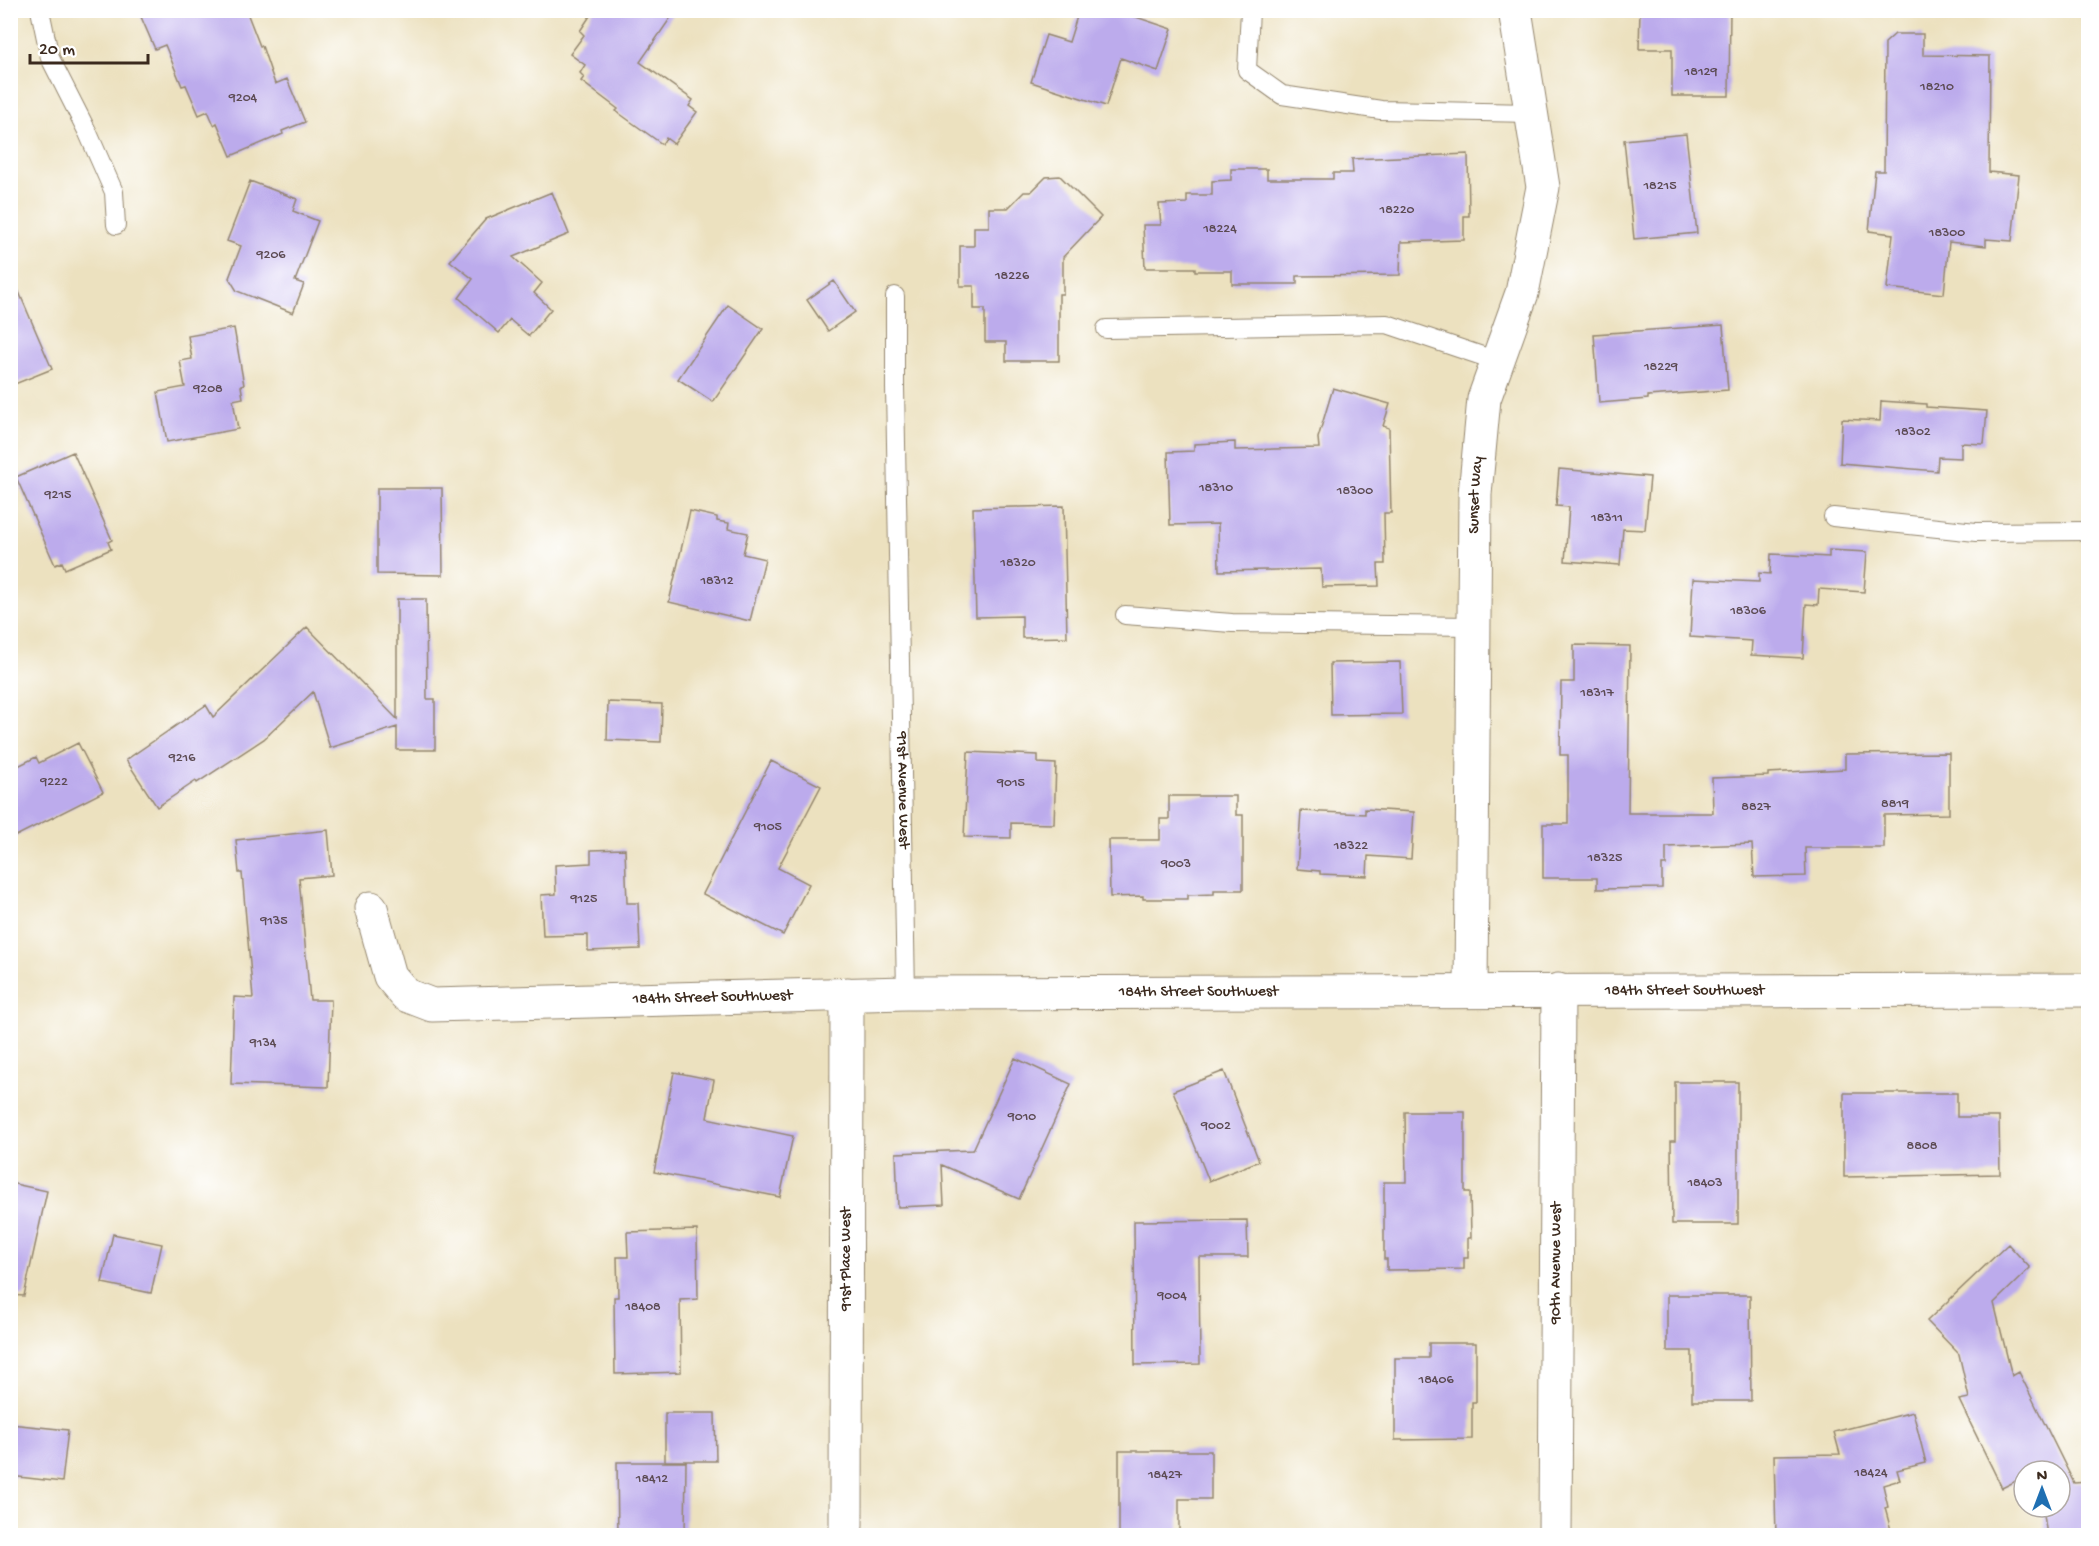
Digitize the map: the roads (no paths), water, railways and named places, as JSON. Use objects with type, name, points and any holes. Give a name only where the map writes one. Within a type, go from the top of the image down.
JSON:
[{"type":"street","name":"Sunset Way","points":[[1471,990],[1476,482],[1484,399],[1522,293],[1543,187],[1515,10]]},
{"type":"street","name":"184th Street Southwest","points":[[371,908],[390,976],[406,995],[432,1005],[906,993],[2088,990]]},
{"type":"street","name":"90th Avenue West","points":[[1555,1536],[1558,990]]},
{"type":"street","name":"91st Place West","points":[[846,1526],[847,994]]},
{"type":"lane","points":[[40,10],[50,58],[88,133],[114,192],[116,225]]},
{"type":"lane","points":[[1250,10],[1248,70],[1282,95],[1381,110],[1532,114]]},
{"type":"lane","name":"91st Avenue West","points":[[894,296],[906,993]]},
{"type":"lane","points":[[1106,329],[1387,324],[1497,362]]},
{"type":"lane","points":[[1833,517],[1976,532],[2088,531]]},
{"type":"lane","points":[[1125,615],[1232,622],[1474,626]]}]
